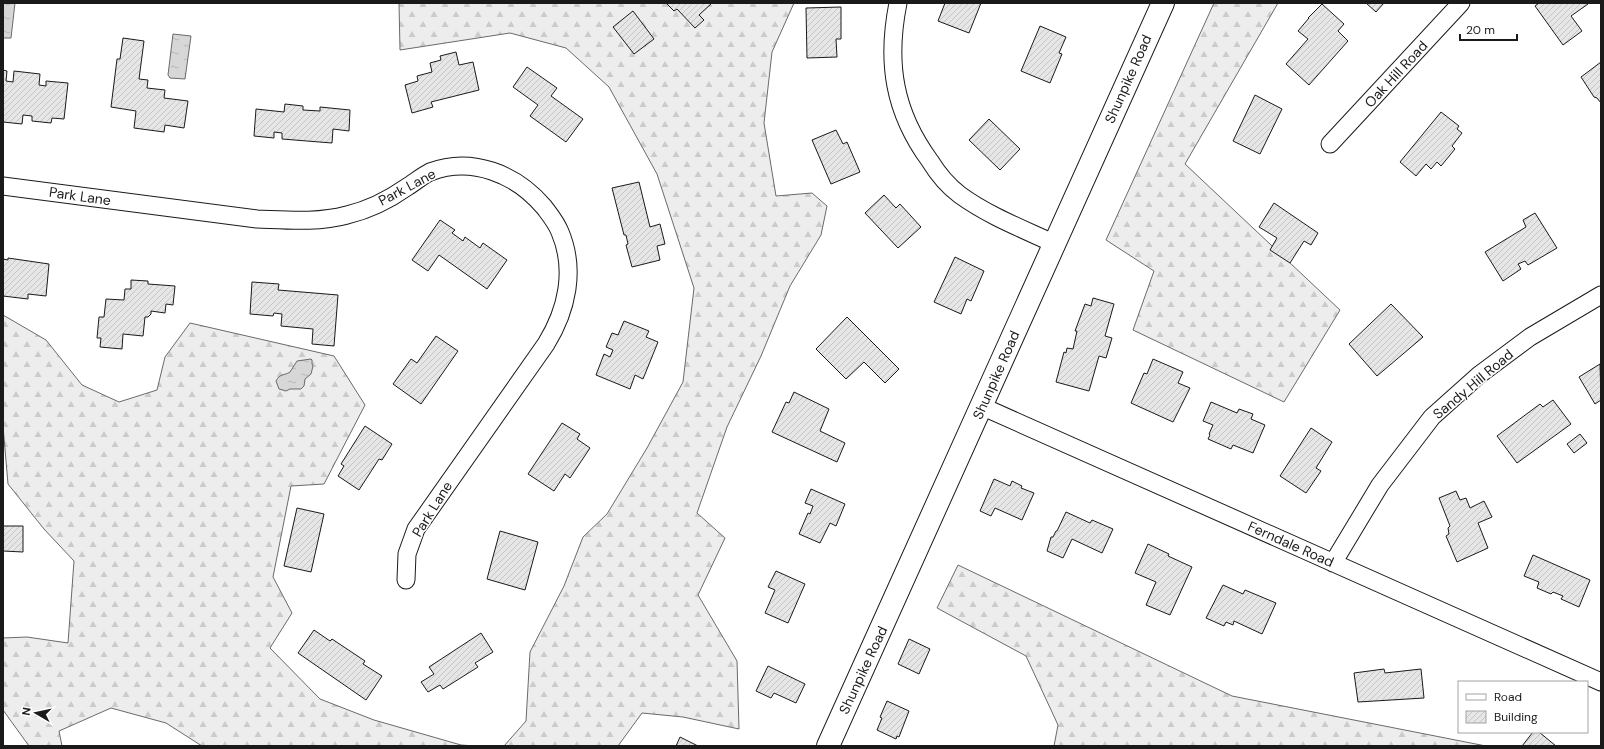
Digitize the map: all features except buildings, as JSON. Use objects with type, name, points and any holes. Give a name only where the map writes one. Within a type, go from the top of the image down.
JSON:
[{"type":"main road","name":"Shunpike Road","points":[[828,746],[1163,3]]},
{"type":"street","points":[[898,3],[892,45],[893,71],[897,97],[906,122],[918,145],[941,177],[960,195],[998,218],[1055,244]]},
{"type":"street","name":"Oak Hill Road","points":[[1330,144],[1462,3]]},
{"type":"street","name":"Park Lane","points":[[3,186],[257,219],[296,220],[348,215],[372,206],[429,173],[454,166],[467,166],[487,169],[505,176],[516,182],[537,198],[553,219],[564,242],[568,255],[569,281],[564,307],[554,331],[546,344],[416,529],[407,554],[406,580]]},
{"type":"street","name":"Sandy Hill Road","points":[[1333,563],[1380,485],[1432,417],[1479,375],[1530,337],[1601,296]]},
{"type":"street","name":"Ferndale Road","points":[[981,406],[1601,682]]},
{"type":"green space","points":[[399,3],[794,3],[772,52],[764,123],[776,196],[812,193],[827,206],[821,235],[790,286],[761,356],[727,427],[697,513],[725,538],[698,595],[737,661],[739,729],[683,717],[642,713],[618,746],[504,746],[526,721],[530,652],[564,586],[583,537],[607,514],[647,448],[683,382],[694,288],[657,174],[609,87],[566,48],[510,33],[400,50]]},
{"type":"green space","points":[[1214,3],[1278,3],[1185,164],[1340,310],[1284,402],[1133,330],[1154,271],[1106,240]]},
{"type":"green space","points":[[3,315],[46,340],[82,385],[119,402],[157,390],[165,357],[190,323],[334,356],[365,405],[324,484],[291,486],[273,577],[292,613],[270,648],[320,699],[374,720],[461,745],[475,746],[202,746],[166,723],[111,708],[59,731],[62,746],[29,746],[3,710],[3,638],[27,637],[68,643],[74,561],[44,529],[8,484],[3,426]]},
{"type":"green space","points":[[958,565],[1232,696],[1486,746],[1054,746],[1058,725],[1026,656],[937,608]]},
{"type":"water","points":[[3,3],[15,3],[11,38],[3,38]]},
{"type":"water","points":[[173,34],[191,36],[185,79],[170,78],[168,75]]},
{"type":"water","points":[[311,359],[313,366],[311,374],[305,379],[304,386],[301,389],[290,389],[286,391],[279,389],[276,381],[279,377],[290,372],[297,361]]}]
